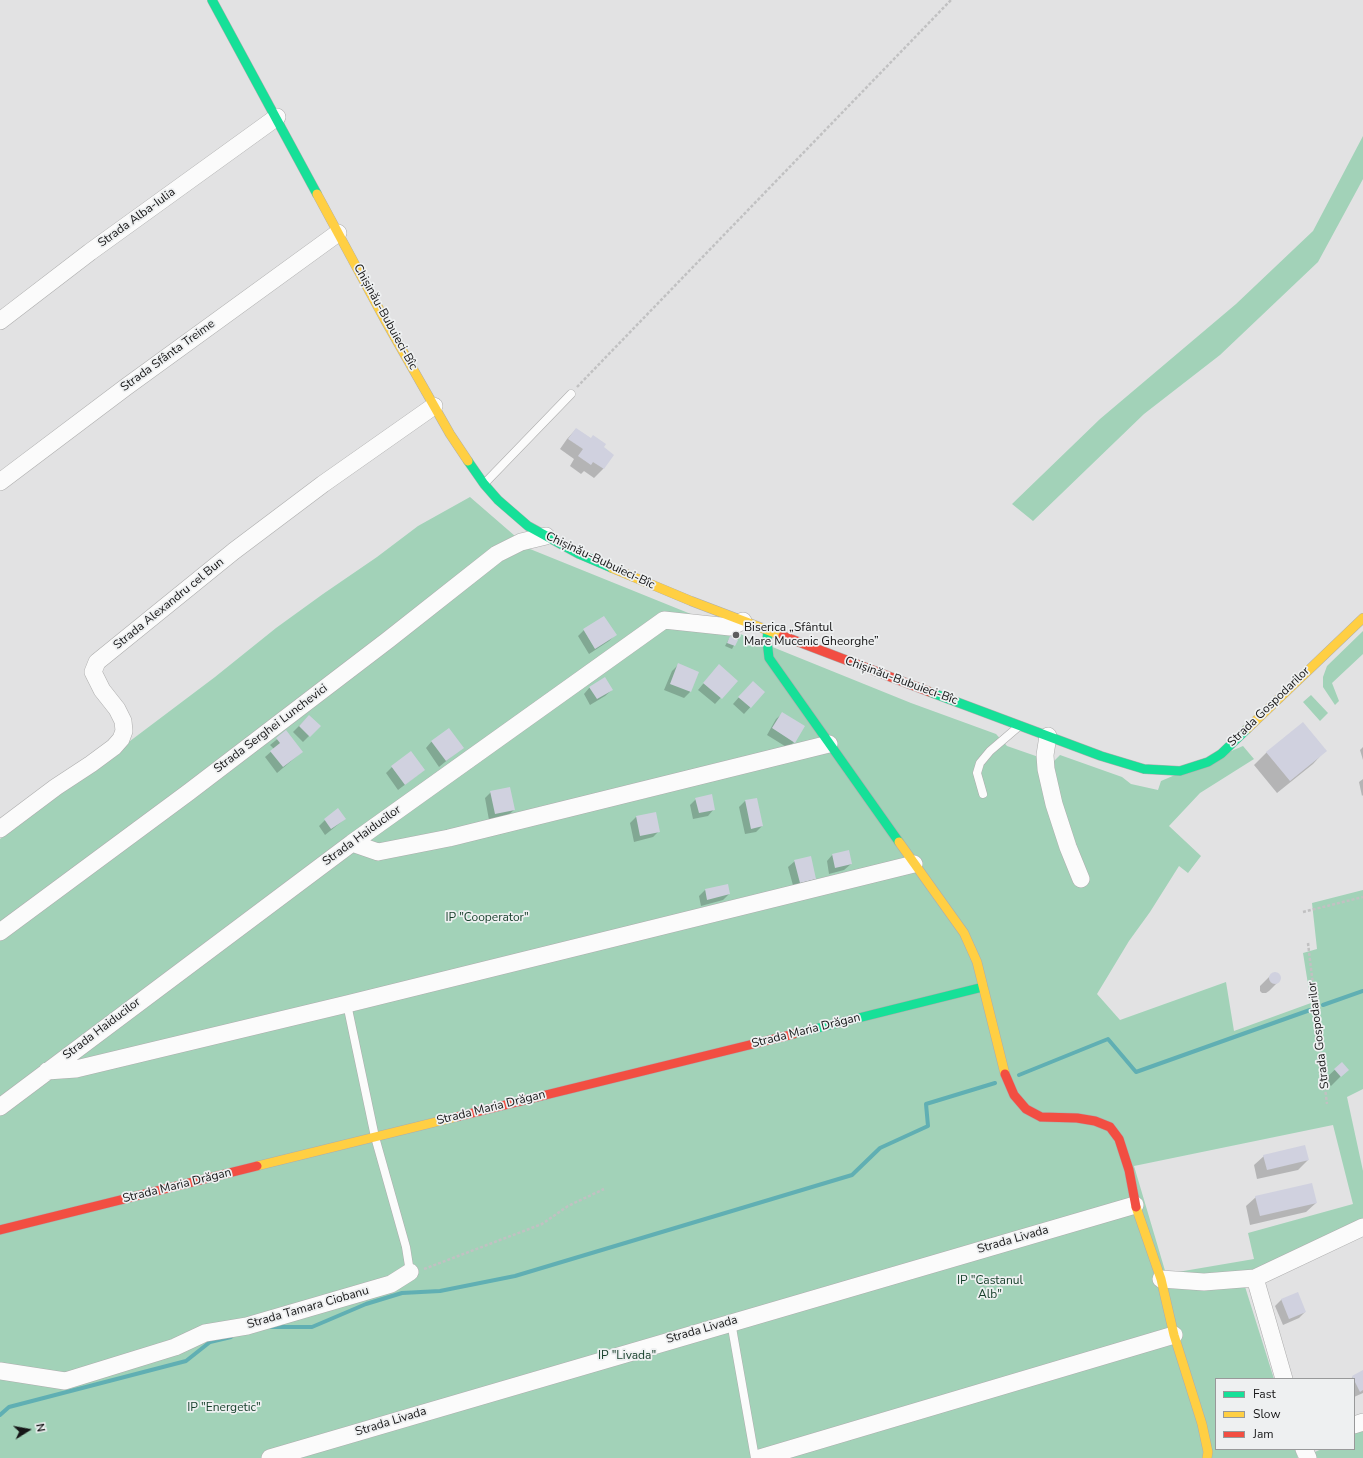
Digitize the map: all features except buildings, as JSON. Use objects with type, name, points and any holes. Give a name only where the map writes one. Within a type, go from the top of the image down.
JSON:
[{"type":"street","name":"Chișinău-Bubuieci-Bîc","points":[[212,0],[277,117],[385,320],[450,434],[484,484],[512,513],[528,526],[579,554],[743,621],[1101,756],[1162,772]]},
{"type":"street","name":"Strada Alba-Iulia","points":[[0,321],[90,252],[277,117]]},
{"type":"street","name":"Strada Sfânta Treime","points":[[0,482],[126,387],[338,232]]},
{"type":"street","name":"Strada Alexandru cel Bun","points":[[0,829],[56,787],[114,747],[120,739],[124,731],[123,721],[102,690],[93,672],[97,662],[240,546],[323,484],[434,406]]},
{"type":"street","name":"Strada Serghei Lunchevici","points":[[0,932],[195,788],[388,640],[497,554],[521,542],[546,536]]},
{"type":"street","name":"Strada Gospodarilor","points":[[1162,772],[1195,767],[1208,762],[1221,754],[1363,618]]},
{"type":"street","name":"Strada Haiducilor","points":[[0,1107],[352,842],[664,620],[730,627],[743,621]]},
{"type":"street","points":[[768,630],[767,642],[769,658],[964,933],[977,962],[1005,1075],[1014,1096],[1026,1109],[1041,1117],[1077,1118],[1095,1121],[1110,1127],[1119,1139],[1129,1170],[1135,1205],[1161,1279],[1174,1335],[1202,1424],[1208,1452],[1207,1458]]},
{"type":"street","points":[[1048,736],[1046,769],[1054,804],[1068,847],[1081,879]]},
{"type":"street","points":[[352,842],[378,852],[449,838],[829,744]]},
{"type":"street","points":[[47,1071],[76,1069],[914,864]]},
{"type":"street","name":"Strada Maria Drăgan","points":[[0,1230],[983,987]]},
{"type":"street","name":"Strada Livada","points":[[270,1458],[1135,1205]]},
{"type":"street","points":[[1161,1279],[1204,1282],[1255,1278],[1363,1227]]},
{"type":"street","name":"Strada Tamara Ciobanu","points":[[0,1371],[65,1381],[175,1347],[205,1333],[247,1326],[391,1284],[410,1272]]},
{"type":"street","points":[[1255,1278],[1284,1378]]},
{"type":"street","points":[[760,1458],[1174,1335]]},
{"type":"lane","points":[[484,484],[571,394]]},
{"type":"lane","points":[[982,794],[977,773],[980,763],[990,751],[1020,726]]},
{"type":"lane","points":[[346,1004],[375,1137],[406,1248],[410,1272]]},
{"type":"lane","points":[[731,1322],[755,1458]]},
{"type":"path","points":[[571,394],[951,0]]},
{"type":"path","points":[[1303,912],[1363,897]]},
{"type":"path","name":"Strada Gospodarilor","points":[[1308,943],[1327,1104]]},
{"type":"path","points":[[410,1272],[423,1269],[542,1224],[568,1206],[604,1189]]},
{"type":"green space","points":[[1363,136],[1363,179],[1318,262],[1220,355],[1144,414],[1033,521],[1012,504],[1100,419],[1236,304],[1313,231]]},
{"type":"green space","name":"IP \"Cooperator\"","points":[[470,497],[530,549],[911,703],[996,734],[1007,746],[1053,762],[1060,755],[1122,777],[1131,784],[1158,790],[1161,781],[1243,746],[1254,759],[1200,793],[1169,826],[1201,856],[1188,873],[1179,866],[1150,912],[1129,941],[1097,994],[1120,1020],[1226,982],[1234,1031],[1311,1003],[1303,953],[1317,949],[1312,903],[1363,890],[1363,1089],[1347,1097],[1363,1171],[1363,1223],[1242,1277],[1274,1378],[1215,1378],[1215,1450],[1295,1450],[1298,1458],[0,1458],[0,839],[215,677],[276,628],[377,557],[418,526]],"holes":[[[1333,1125],[1353,1204],[1248,1233],[1254,1259],[1166,1274],[1134,1166]]]},
{"type":"green space","points":[[1363,631],[1363,654],[1332,683],[1339,701],[1335,705],[1323,687],[1323,677],[1327,666]]},
{"type":"green space","points":[[1311,695],[1328,713],[1320,721],[1303,702]]},
{"type":"green space","points":[[1363,1429],[1363,1458],[1300,1458],[1320,1450],[1355,1450],[1355,1433]]},
{"type":"waterway","points":[[1323,1005],[1363,991]]},
{"type":"waterway","points":[[1019,1075],[1108,1039],[1136,1072],[1310,1010]]},
{"type":"waterway","points":[[271,1327],[312,1327],[366,1304],[402,1293],[440,1291],[515,1276],[852,1175],[880,1148],[928,1126],[926,1104],[995,1083]]},
{"type":"waterway","points":[[0,1415],[9,1407],[186,1361],[210,1342],[231,1337]]},
{"type":"traffic: fast","points":[[212,0],[317,194]]},
{"type":"traffic: fast","points":[[468,461],[484,484],[498,500],[528,526],[579,554],[612,568]]},
{"type":"traffic: fast","points":[[768,630],[767,641],[769,658],[899,842]]},
{"type":"traffic: fast","points":[[930,692],[1101,756],[1144,769],[1180,771],[1208,762],[1221,754],[1247,729]]},
{"type":"traffic: fast","points":[[794,1034],[983,987]]},
{"type":"traffic: slow","points":[[317,194],[385,320],[450,434],[468,461]]},
{"type":"traffic: slow","points":[[612,568],[691,601],[783,636]]},
{"type":"traffic: slow","points":[[1247,729],[1363,618]]},
{"type":"traffic: slow","points":[[899,842],[964,933],[977,962],[1005,1074]]},
{"type":"traffic: slow","points":[[257,1166],[456,1117]]},
{"type":"traffic: slow","points":[[1136,1207],[1161,1279],[1174,1335],[1202,1424],[1208,1452],[1207,1458]]},
{"type":"traffic: jam","points":[[783,636],[930,692]]},
{"type":"traffic: jam","points":[[456,1117],[794,1034]]},
{"type":"traffic: jam","points":[[1005,1074],[1014,1095],[1026,1109],[1041,1117],[1077,1118],[1095,1121],[1110,1127],[1119,1139],[1129,1170],[1136,1207]]},
{"type":"traffic: jam","points":[[0,1230],[257,1166]]},
{"type":"place","name":"Biserica „Sfântul Mare Mucenic Gheorghe”","points":[[736,635]]},
{"type":"park label","name":"IP \"Castanul Alb\"","points":[[990,1288]]},
{"type":"park label","name":"IP \"Livada\"","points":[[627,1356]]},
{"type":"park label","name":"IP \"Energetic\"","points":[[224,1408]]}]
